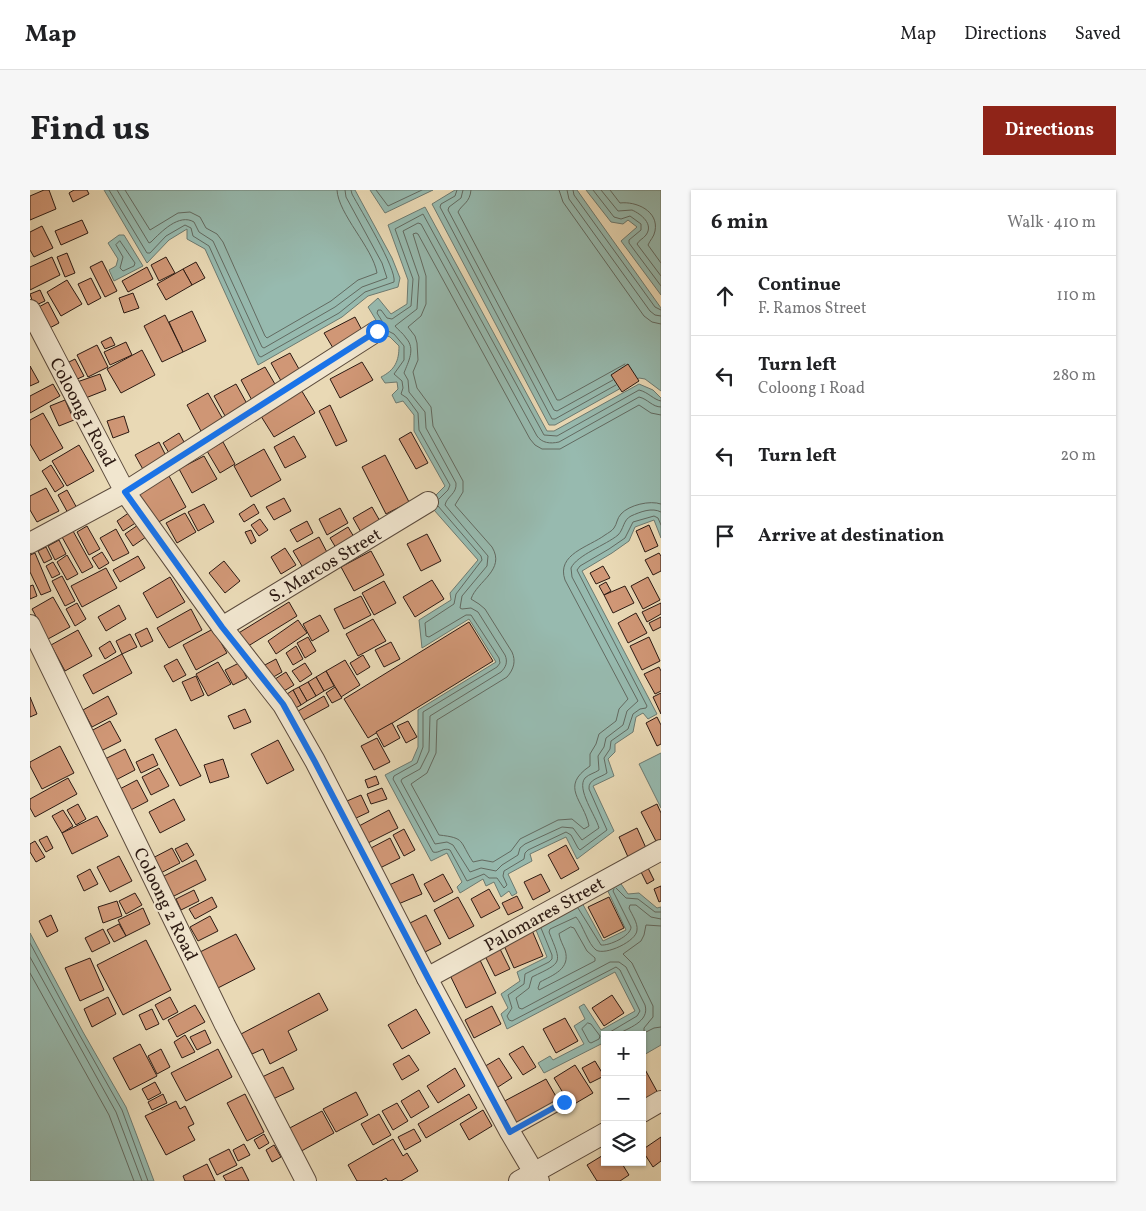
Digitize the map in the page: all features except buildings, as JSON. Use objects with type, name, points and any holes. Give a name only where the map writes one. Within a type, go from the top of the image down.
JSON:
[{"type":"street","name":"Coloong 1 Road","points":[[30,310],[125,492],[222,627],[283,704],[510,1132],[531,1178]]},
{"type":"street","points":[[30,543],[125,492],[377,331]]},
{"type":"street","name":"S. Marcos Street","points":[[222,627],[428,502]]},
{"type":"street","name":"Coloong 2 Road","points":[[30,625],[225,1025],[306,1181]]},
{"type":"street","name":"Palomares Street","points":[[428,978],[661,850]]},
{"type":"street","points":[[646,1110],[661,1101]]},
{"type":"street","points":[[531,1178],[601,1135]]},
{"type":"lane","points":[[510,1132],[564,1102]]},
{"type":"water","points":[[104,190],[355,190],[392,258],[400,278],[398,287],[368,296],[342,317],[258,365],[205,249],[187,239],[187,229],[169,240],[147,263]]},
{"type":"water","points":[[370,190],[433,190],[385,213]]},
{"type":"water","points":[[455,190],[577,190],[661,308],[661,391],[645,379],[639,378],[555,425],[549,425],[432,204]]},
{"type":"water","points":[[586,190],[661,190],[661,295],[621,241],[637,227],[628,220],[623,224],[611,222]]},
{"type":"water","points":[[425,207],[547,431],[554,431],[639,384],[653,390],[661,398],[661,538],[654,520],[635,527],[629,541],[582,571],[657,714],[648,719],[643,713],[636,717],[633,732],[615,744],[615,752],[608,759],[614,776],[593,786],[614,831],[577,859],[566,837],[530,854],[532,861],[508,874],[517,893],[512,896],[509,891],[501,897],[494,882],[486,886],[483,879],[460,893],[457,887],[462,882],[447,853],[431,861],[385,775],[412,761],[418,747],[418,710],[496,662],[469,619],[422,648],[419,620],[451,600],[450,593],[478,560],[434,510],[432,499],[445,486],[414,431],[414,415],[403,401],[396,403],[392,395],[398,389],[397,382],[385,383],[381,377],[393,368],[398,356],[399,346],[390,337],[385,335],[368,307],[378,298],[391,314],[407,304],[408,280],[388,225]]},
{"type":"water","points":[[119,235],[124,235],[143,266],[114,281],[109,270],[116,266],[118,259],[108,243]]},
{"type":"water","points":[[661,753],[661,808],[639,764]]},
{"type":"water","points":[[619,881],[628,894],[639,893],[657,908],[661,907],[661,1045],[646,1054],[646,1031],[601,1031],[601,1044],[544,1073],[538,1063],[550,1056],[553,1060],[584,1044],[574,1026],[585,1019],[579,1007],[584,1004],[601,1030],[635,1011],[615,972],[507,1029],[501,1014],[508,1008],[501,994],[520,981],[517,972],[547,957],[534,925],[581,901],[603,941],[626,930],[606,887]]},
{"type":"water","points":[[30,933],[126,1107],[154,1181],[30,1181]]},
{"type":"route","points":[[377,331],[125,492],[222,627],[283,704],[510,1132],[564,1102]]}]
